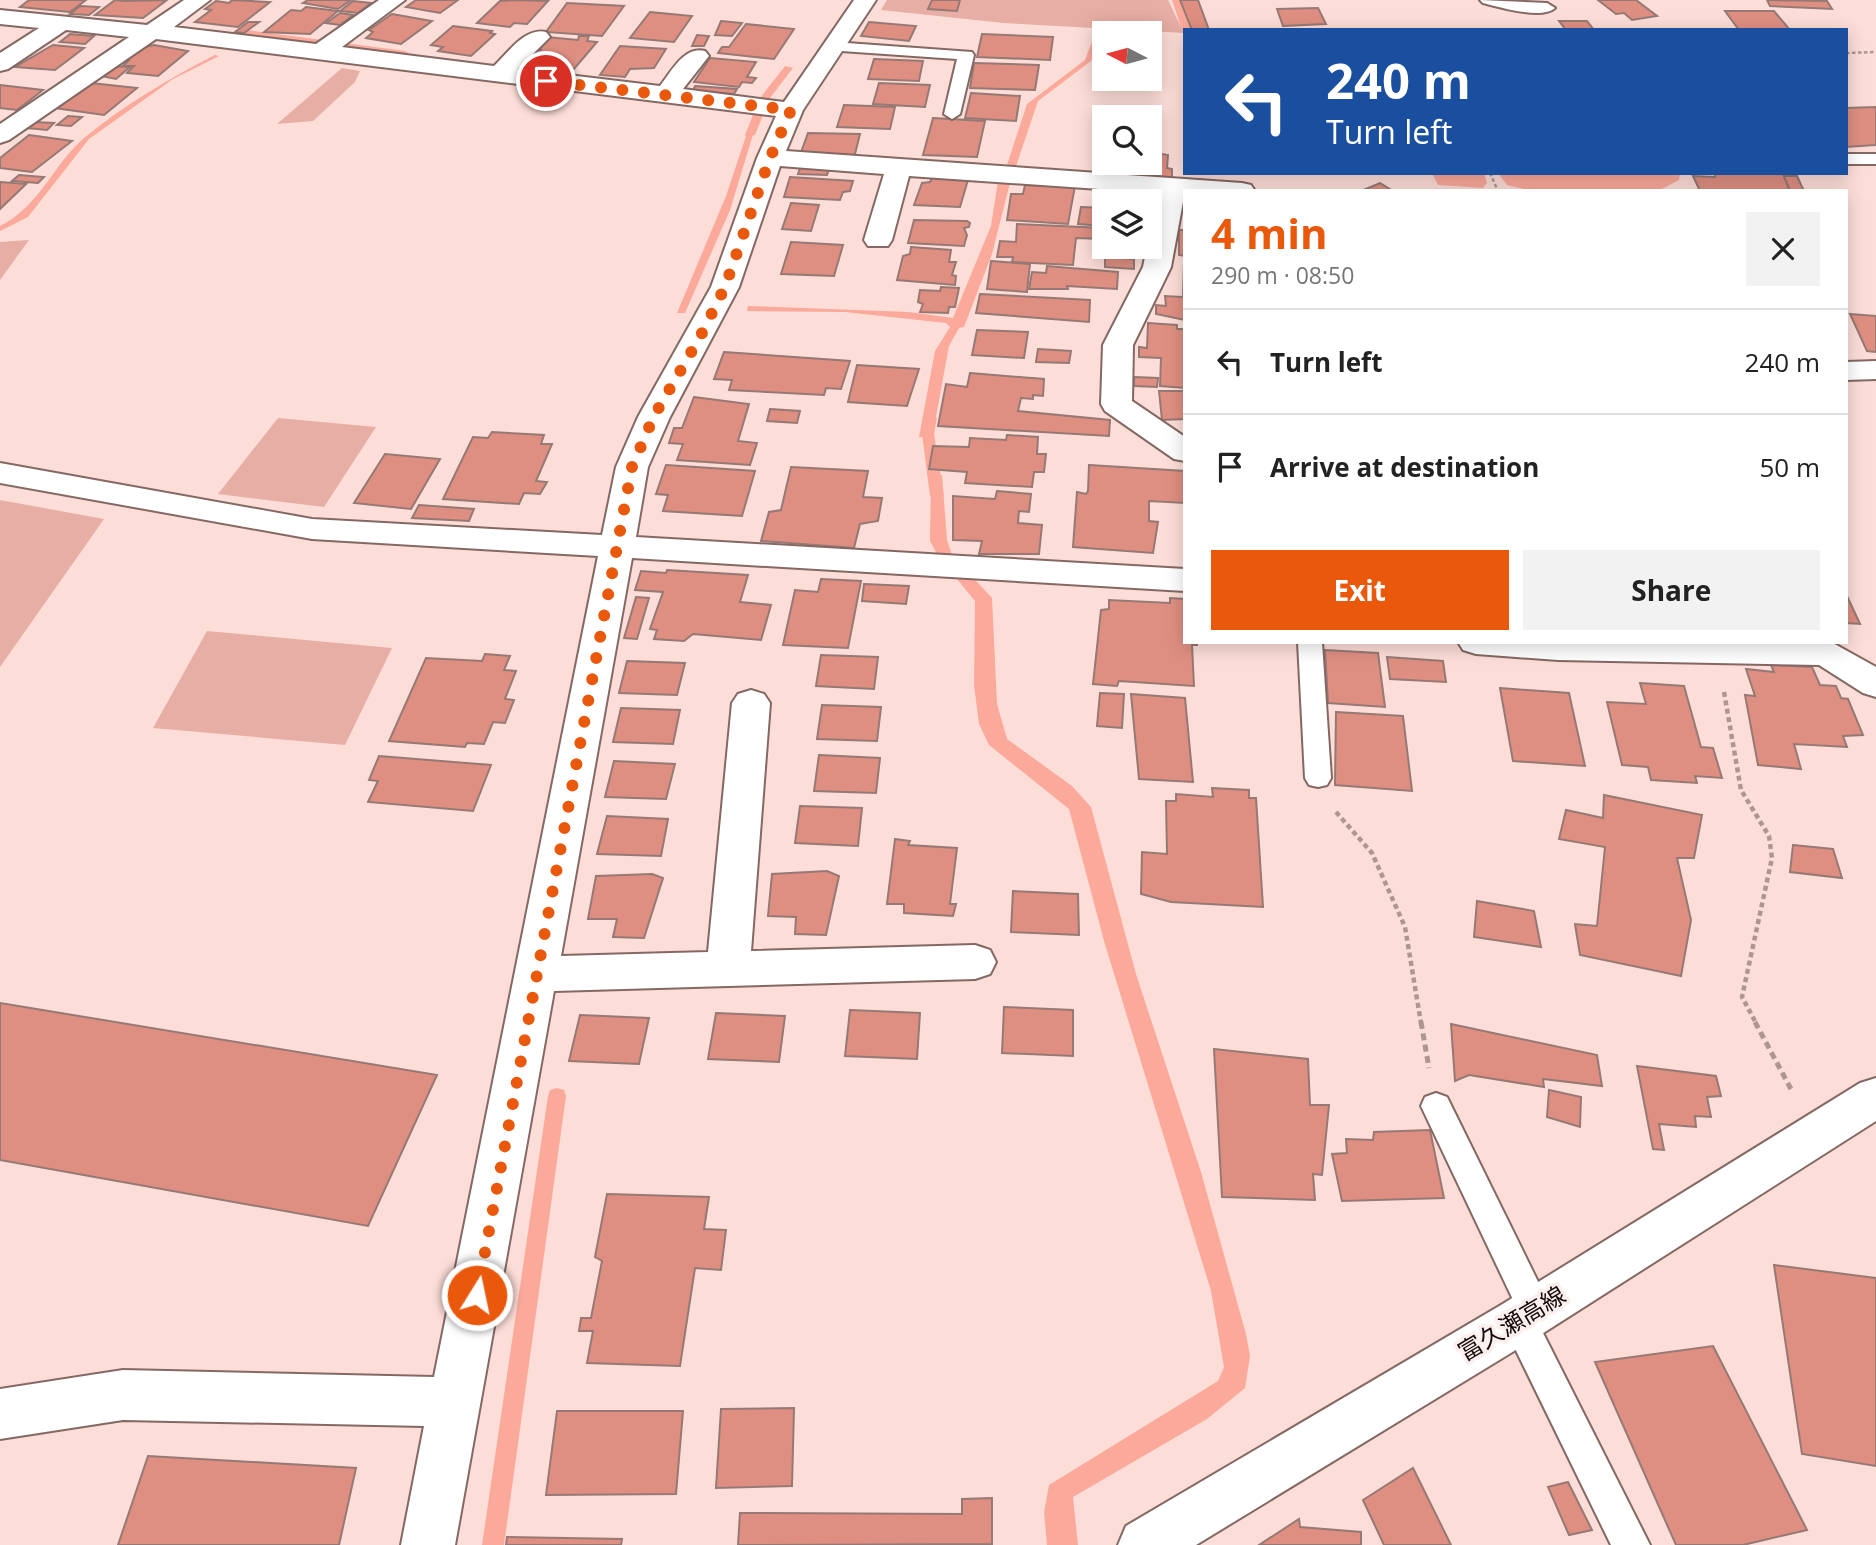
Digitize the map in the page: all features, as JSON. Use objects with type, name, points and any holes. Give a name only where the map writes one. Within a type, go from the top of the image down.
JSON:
[{"type":"street","points":[[0,15],[19,0]]},
{"type":"street","points":[[0,135],[199,0]]},
{"type":"street","points":[[318,53],[394,0]]},
{"type":"street","points":[[428,1545],[632,467],[654,416],[700,337],[725,287],[770,158],[791,110],[864,0]]},
{"type":"street","points":[[0,15],[791,110]]},
{"type":"street","points":[[0,65],[60,24]]},
{"type":"street","points":[[498,75],[538,37]]},
{"type":"street","points":[[666,95],[697,56]]},
{"type":"street","points":[[770,158],[1214,189]]},
{"type":"street","points":[[878,240],[899,166]]},
{"type":"street","points":[[1172,186],[1157,267],[1118,345],[1116,404],[1183,451]]},
{"type":"street","points":[[1848,372],[1876,370]]},
{"type":"street","points":[[0,473],[312,529],[1183,580]]},
{"type":"street","points":[[1530,644],[1715,646],[1826,653],[1876,684]]},
{"type":"street","points":[[728,968],[751,703]]},
{"type":"street","points":[[536,974],[975,962]]},
{"type":"street","name":"富久瀬高線","points":[[1144,1545],[1527,1316],[1876,1097]]},
{"type":"street","points":[[0,1415],[124,1395],[457,1402]]},
{"type":"lane","points":[[1488,0],[1520,8],[1547,8]]},
{"type":"lane","points":[[833,47],[966,55],[953,114]]},
{"type":"lane","points":[[1848,159],[1876,159]]},
{"type":"lane","points":[[1310,644],[1318,778]]},
{"type":"lane","points":[[1436,1106],[1631,1545]]},
{"type":"path","points":[[1848,53],[1876,52]]},
{"type":"path","points":[[1715,646],[1741,790],[1769,836],[1772,858],[1742,997],[1793,1091],[1827,1128]]},
{"type":"path","points":[[1318,778],[1321,795],[1372,853],[1405,927],[1436,1106]]},
{"type":"shaded area","points":[[887,0],[1168,0],[1183,33],[1162,32],[1162,21],[1092,21],[1092,28],[1004,23],[881,10]]},
{"type":"shaded area","points":[[1092,42],[1091,61],[1038,101],[1016,166],[1007,165],[1027,104],[1085,60]]},
{"type":"shaded area","points":[[215,55],[219,56],[173,79],[89,139],[28,217],[0,231],[0,226],[14,218],[36,197],[84,138],[148,93]]},
{"type":"shaded area","points":[[342,68],[360,71],[355,82],[313,121],[277,124]]},
{"type":"shaded area","points":[[753,115],[759,115],[730,210],[685,313],[677,313],[726,196]]},
{"type":"shaded area","points":[[1433,175],[1485,175],[1487,183],[1483,188],[1438,185]]},
{"type":"shaded area","points":[[1500,175],[1680,175],[1679,180],[1662,189],[1524,189],[1507,185]]},
{"type":"shaded area","points":[[998,181],[1010,183],[992,254],[964,327],[959,328],[949,346],[932,438],[919,437],[935,351],[950,327],[946,323],[845,312],[747,311],[748,306],[909,312],[953,318],[991,226]]},
{"type":"shaded area","points":[[29,240],[0,280],[0,242]]},
{"type":"shaded area","points":[[278,418],[376,427],[324,507],[218,494]]},
{"type":"shaded area","points":[[942,475],[947,540],[952,555],[992,598],[997,704],[1007,739],[1072,786],[1091,807],[1136,974],[1201,1172],[1250,1356],[1245,1388],[1207,1419],[1073,1497],[1078,1545],[1047,1545],[1044,1512],[1049,1485],[1218,1381],[1224,1367],[1211,1291],[1104,941],[1069,809],[989,745],[979,724],[974,685],[975,601],[938,556],[930,541],[931,477]]},
{"type":"shaded area","points":[[0,500],[104,519],[0,667]]},
{"type":"shaded area","points":[[207,631],[392,648],[345,745],[153,728]]},
{"type":"building","points":[[29,0],[86,0],[70,12],[20,7]]},
{"type":"building","points":[[115,0],[167,0],[143,18],[95,15]]},
{"type":"building","points":[[232,0],[270,2],[238,27],[195,22],[211,10],[205,9],[216,1],[229,3]]},
{"type":"building","points":[[308,0],[351,0],[338,9],[303,3]]},
{"type":"building","points":[[416,0],[458,0],[440,13],[406,7]]},
{"type":"building","points":[[932,0],[960,0],[957,11],[928,9]]},
{"type":"building","points":[[1180,0],[1198,0],[1208,28],[1191,28]]},
{"type":"building","points":[[1598,0],[1636,0],[1657,16],[1632,20],[1624,13],[1616,14]]},
{"type":"building","points":[[1767,0],[1827,1],[1832,9],[1770,6]]},
{"type":"building","points":[[353,1],[371,3],[358,13],[340,11]]},
{"type":"building","points":[[500,1],[548,1],[527,24],[514,23],[510,27],[477,23]]},
{"type":"building","points":[[567,3],[624,6],[602,36],[546,32]]},
{"type":"building","points":[[80,6],[99,7],[89,15],[70,14]]},
{"type":"building","points":[[306,7],[338,11],[310,34],[264,32],[291,10],[301,11]]},
{"type":"building","points":[[1318,8],[1326,24],[1283,26],[1277,9]]},
{"type":"building","points":[[1725,11],[1774,11],[1788,28],[1738,28]]},
{"type":"building","points":[[650,12],[692,16],[674,42],[630,38]]},
{"type":"building","points":[[340,13],[353,15],[340,25],[326,23]]},
{"type":"building","points":[[392,14],[432,21],[401,44],[366,38],[373,32],[369,30]]},
{"type":"building","points":[[721,21],[742,23],[732,36],[715,35]]},
{"type":"building","points":[[1559,21],[1587,21],[1592,28],[1564,28]]},
{"type":"building","points":[[248,22],[259,22],[244,33],[235,32]]},
{"type":"building","points":[[869,22],[916,26],[909,41],[861,36]]},
{"type":"building","points":[[746,24],[794,29],[774,59],[718,53],[722,47],[729,47]]},
{"type":"building","points":[[453,26],[492,31],[490,33],[495,34],[471,56],[438,51],[443,47],[431,45]]},
{"type":"building","points":[[70,34],[94,36],[85,44],[60,42]]},
{"type":"building","points":[[982,34],[1053,37],[1050,60],[977,57]]},
{"type":"building","points":[[697,35],[709,36],[704,46],[692,46]]},
{"type":"building","points":[[579,36],[589,36],[587,41],[597,42],[574,69],[532,65],[541,50],[537,50],[547,37],[578,40]]},
{"type":"building","points":[[53,45],[84,48],[55,70],[15,67]]},
{"type":"building","points":[[154,45],[188,51],[158,76],[127,73],[134,66],[123,66],[129,60],[125,59],[144,47]]},
{"type":"building","points":[[620,46],[666,49],[654,68],[630,69],[625,77],[600,75]]},
{"type":"building","points":[[710,58],[756,62],[747,77],[756,78],[752,83],[742,82],[739,87],[694,82]]},
{"type":"building","points":[[874,59],[923,61],[919,81],[868,79]]},
{"type":"building","points":[[974,63],[1039,65],[1035,90],[970,88]]},
{"type":"building","points":[[114,66],[130,67],[116,79],[101,76]]},
{"type":"building","points":[[91,83],[137,88],[104,115],[55,108]]},
{"type":"building","points":[[879,83],[930,85],[925,107],[873,104]]},
{"type":"building","points":[[0,85],[43,90],[17,110],[0,108]]},
{"type":"building","points":[[695,86],[737,89],[734,94],[693,91]]},
{"type":"building","points":[[971,93],[1020,96],[1016,121],[965,118]]},
{"type":"building","points":[[844,105],[895,107],[890,129],[837,127]]},
{"type":"building","points":[[1876,107],[1876,145],[1848,147],[1848,108]]},
{"type":"building","points":[[68,116],[82,117],[71,126],[57,125]]},
{"type":"building","points":[[933,118],[985,121],[977,157],[923,155]]},
{"type":"building","points":[[33,122],[54,123],[47,130],[26,128]]},
{"type":"building","points":[[808,133],[860,134],[854,158],[800,155]]},
{"type":"building","points":[[29,135],[72,141],[32,172],[0,168],[0,158]]},
{"type":"building","points":[[1162,154],[1168,155],[1167,168],[1172,169],[1172,178],[1144,176],[1162,175]]},
{"type":"building","points":[[800,168],[829,169],[827,175],[798,174]]},
{"type":"building","points":[[19,175],[44,177],[38,183],[12,181]]},
{"type":"building","points":[[1783,175],[1789,189],[1699,189],[1693,176]]},
{"type":"building","points":[[1784,176],[1797,176],[1803,189],[1789,189]]},
{"type":"building","points":[[790,177],[853,181],[850,191],[843,192],[840,200],[784,197]]},
{"type":"building","points":[[932,178],[968,180],[960,207],[914,205],[922,183],[930,182]]},
{"type":"building","points":[[0,182],[26,184],[0,209]]},
{"type":"building","points":[[1380,183],[1390,189],[1366,189]]},
{"type":"building","points":[[1025,185],[1075,186],[1068,224],[1007,220],[1011,194],[1023,194]]},
{"type":"building","points":[[791,203],[819,205],[811,231],[782,229]]},
{"type":"building","points":[[1081,207],[1092,207],[1092,225],[1078,224]]},
{"type":"building","points":[[914,220],[967,221],[970,223],[969,227],[964,228],[967,235],[964,246],[908,243]]},
{"type":"building","points":[[1017,224],[1092,227],[1092,239],[1076,238],[1073,265],[1012,262],[1013,257],[997,257],[1000,241],[1016,242]]},
{"type":"building","points":[[1179,230],[1183,230],[1183,256],[1179,255]]},
{"type":"building","points":[[791,242],[843,245],[834,276],[781,274]]},
{"type":"building","points":[[911,247],[951,250],[949,262],[956,262],[952,275],[956,276],[955,285],[897,280],[903,256],[910,254]]},
{"type":"building","points":[[1105,259],[1134,259],[1134,269],[1105,267]]},
{"type":"building","points":[[991,261],[1030,264],[1027,292],[987,289]]},
{"type":"building","points":[[1047,266],[1118,272],[1117,289],[1067,286],[1068,289],[1029,289],[1032,272],[1046,273]]},
{"type":"building","points":[[941,287],[959,288],[955,307],[949,307],[948,313],[920,312],[923,304],[918,302],[920,290],[940,291]]},
{"type":"building","points":[[980,294],[1090,300],[1089,322],[976,313]]},
{"type":"building","points":[[1165,296],[1183,297],[1183,320],[1156,314],[1156,305],[1166,306]]},
{"type":"building","points":[[1850,314],[1876,316],[1876,352],[1867,351]]},
{"type":"building","points":[[1148,323],[1177,325],[1177,329],[1183,329],[1183,388],[1160,386],[1161,358],[1139,357],[1139,347],[1147,348]]},
{"type":"building","points":[[977,330],[1028,332],[1024,358],[972,355]]},
{"type":"building","points":[[1038,349],[1071,351],[1069,363],[1036,362]]},
{"type":"building","points":[[724,352],[850,361],[841,389],[826,388],[824,395],[729,390],[732,380],[714,379]]},
{"type":"building","points":[[857,365],[919,369],[907,406],[848,402]]},
{"type":"building","points":[[970,373],[1044,379],[1043,396],[1021,398],[1018,411],[1110,420],[1109,436],[938,426],[946,384],[967,387]]},
{"type":"building","points":[[1134,377],[1158,378],[1157,387],[1134,386]]},
{"type":"building","points":[[1159,391],[1183,391],[1183,419],[1162,420]]},
{"type":"building","points":[[694,397],[749,404],[738,441],[757,443],[750,465],[677,460],[683,444],[669,443],[674,428],[682,428]]},
{"type":"building","points":[[770,409],[800,411],[797,423],[767,421]]},
{"type":"building","points":[[492,432],[544,435],[541,444],[552,444],[536,481],[547,482],[540,494],[524,493],[519,504],[443,499],[473,437],[488,438]]},
{"type":"building","points":[[1007,435],[1038,437],[1037,454],[1046,454],[1044,472],[1034,472],[1032,487],[965,483],[967,472],[929,469],[933,446],[969,447],[970,438],[1006,440]]},
{"type":"building","points":[[385,454],[440,459],[411,509],[354,503]]},
{"type":"building","points":[[666,465],[755,471],[742,516],[663,511],[668,495],[656,494]]},
{"type":"building","points":[[1089,465],[1183,471],[1183,503],[1149,501],[1149,521],[1158,522],[1153,553],[1073,547],[1077,492],[1086,494]]},
{"type":"building","points":[[791,467],[868,471],[863,497],[882,498],[878,521],[860,524],[854,548],[761,541],[769,512],[781,510]]},
{"type":"building","points":[[997,491],[1031,494],[1029,512],[1019,511],[1018,523],[1042,525],[1039,554],[979,554],[982,541],[953,540],[953,496],[995,499]]},
{"type":"building","points":[[419,505],[474,509],[469,521],[412,518]]},
{"type":"building","points":[[667,570],[748,575],[740,602],[771,605],[761,640],[693,634],[684,641],[654,639],[657,630],[650,629],[663,592],[635,590],[641,571],[666,573]]},
{"type":"building","points":[[821,579],[861,581],[848,648],[783,645],[795,590],[818,592]]},
{"type":"building","points":[[864,584],[909,586],[906,604],[862,601]]},
{"type":"building","points":[[636,597],[649,598],[637,639],[624,638]]},
{"type":"building","points":[[1170,598],[1183,599],[1183,644],[1197,644],[1192,645],[1194,686],[1119,681],[1117,686],[1093,684],[1101,610],[1109,609],[1109,600],[1170,603]]},
{"type":"building","points":[[1848,598],[1860,624],[1848,623]]},
{"type":"building","points":[[1325,650],[1378,653],[1385,707],[1328,703]]},
{"type":"building","points":[[485,654],[510,656],[504,670],[516,671],[505,699],[514,700],[505,723],[493,722],[484,744],[467,743],[465,747],[389,741],[426,658],[482,661]]},
{"type":"building","points":[[821,655],[878,657],[874,689],[816,686]]},
{"type":"building","points":[[1387,657],[1443,661],[1446,682],[1390,679]]},
{"type":"building","points":[[627,661],[685,663],[677,695],[619,693]]},
{"type":"building","points":[[1771,665],[1812,667],[1820,685],[1836,686],[1841,698],[1848,699],[1863,735],[1843,736],[1847,747],[1794,744],[1801,769],[1758,765],[1745,695],[1755,696],[1746,669],[1774,672]]},
{"type":"building","points":[[1640,683],[1684,686],[1701,747],[1713,748],[1722,778],[1695,776],[1697,783],[1651,780],[1648,767],[1622,765],[1607,702],[1646,704]]},
{"type":"building","points":[[1500,688],[1569,693],[1585,766],[1513,761]]},
{"type":"building","points":[[1100,693],[1124,694],[1122,728],[1097,726]]},
{"type":"building","points":[[1131,694],[1185,698],[1193,782],[1139,779]]},
{"type":"building","points":[[822,705],[881,707],[877,741],[817,739]]},
{"type":"building","points":[[621,708],[680,710],[673,744],[613,742]]},
{"type":"building","points":[[1336,712],[1403,716],[1412,791],[1335,785]]},
{"type":"building","points":[[819,755],[880,758],[876,793],[814,791]]},
{"type":"building","points":[[379,756],[491,765],[473,811],[368,802],[378,781],[369,780]]},
{"type":"building","points":[[614,761],[675,764],[666,799],[605,797]]},
{"type":"building","points":[[1212,788],[1249,790],[1249,798],[1256,798],[1263,907],[1171,902],[1141,894],[1142,852],[1167,854],[1166,801],[1176,801],[1176,794],[1213,797]]},
{"type":"building","points":[[1604,795],[1702,815],[1694,858],[1677,858],[1691,920],[1681,976],[1580,955],[1575,924],[1597,926],[1605,847],[1559,839],[1566,810],[1603,818]]},
{"type":"building","points":[[800,806],[862,808],[858,846],[795,843]]},
{"type":"building","points":[[607,816],[668,819],[661,856],[597,854]]},
{"type":"building","points":[[895,839],[910,841],[908,845],[957,848],[950,904],[956,904],[953,916],[904,913],[904,904],[887,904]]},
{"type":"building","points":[[1793,845],[1833,849],[1842,878],[1790,872]]},
{"type":"building","points":[[827,871],[839,876],[826,935],[795,934],[796,917],[768,916],[772,874]]},
{"type":"building","points":[[652,874],[663,878],[644,938],[613,937],[617,919],[588,919],[596,876]]},
{"type":"building","points":[[1013,891],[1078,894],[1079,935],[1011,932]]},
{"type":"building","points":[[1477,901],[1534,911],[1541,947],[1474,937]]},
{"type":"building","points":[[0,1003],[437,1075],[368,1226],[0,1160]]},
{"type":"building","points":[[1004,1007],[1073,1010],[1073,1056],[1002,1053]]},
{"type":"building","points":[[850,1010],[920,1013],[917,1059],[845,1056]]},
{"type":"building","points":[[716,1013],[785,1016],[779,1062],[708,1059]]},
{"type":"building","points":[[580,1015],[649,1018],[639,1064],[569,1061]]},
{"type":"building","points":[[1451,1024],[1597,1055],[1602,1086],[1543,1079],[1544,1087],[1469,1075],[1455,1081]]},
{"type":"building","points":[[1214,1049],[1308,1059],[1310,1105],[1329,1105],[1322,1175],[1313,1174],[1315,1200],[1222,1197]]},
{"type":"building","points":[[1637,1066],[1716,1076],[1721,1096],[1707,1097],[1711,1117],[1695,1116],[1696,1127],[1659,1124],[1664,1150],[1653,1149]]},
{"type":"building","points":[[1549,1090],[1581,1097],[1580,1127],[1547,1117]]},
{"type":"building","points":[[1430,1130],[1444,1198],[1342,1201],[1332,1154],[1347,1153],[1346,1139],[1373,1140],[1374,1132]]},
{"type":"building","points":[[607,1194],[709,1197],[704,1229],[726,1230],[721,1270],[695,1268],[680,1366],[587,1363],[593,1331],[579,1331],[581,1318],[591,1318],[602,1261],[595,1257]]},
{"type":"building","points":[[1774,1265],[1876,1278],[1876,1466],[1802,1454]]},
{"type":"building","points":[[1713,1346],[1807,1530],[1743,1545],[1676,1545],[1595,1362]]},
{"type":"building","points":[[794,1408],[792,1486],[716,1488],[721,1409]]},
{"type":"building","points":[[557,1411],[683,1411],[676,1494],[546,1495]]},
{"type":"building","points":[[148,1456],[356,1468],[339,1545],[118,1545]]},
{"type":"building","points":[[1413,1468],[1451,1545],[1384,1545],[1363,1500]]},
{"type":"building","points":[[1568,1482],[1592,1530],[1569,1535],[1548,1487]]},
{"type":"building","points":[[992,1498],[992,1544],[738,1545],[740,1513],[962,1514],[962,1499]]},
{"type":"building","points":[[1299,1519],[1300,1527],[1361,1532],[1361,1545],[1259,1545]]},
{"type":"building","points":[[507,1537],[622,1539],[621,1545],[506,1545]]},
{"type":"waterway","points":[[1177,0],[1186,28]]},
{"type":"waterway","points":[[247,33],[405,54]]},
{"type":"waterway","points":[[750,135],[765,98],[788,68]]},
{"type":"waterway","points":[[931,418],[928,434],[937,496]]},
{"type":"waterway","points":[[493,1545],[557,1096]]},
{"type":"route","points":[[477,1295],[632,467],[654,416],[700,337],[725,287],[770,158],[791,110],[546,81]]}]
